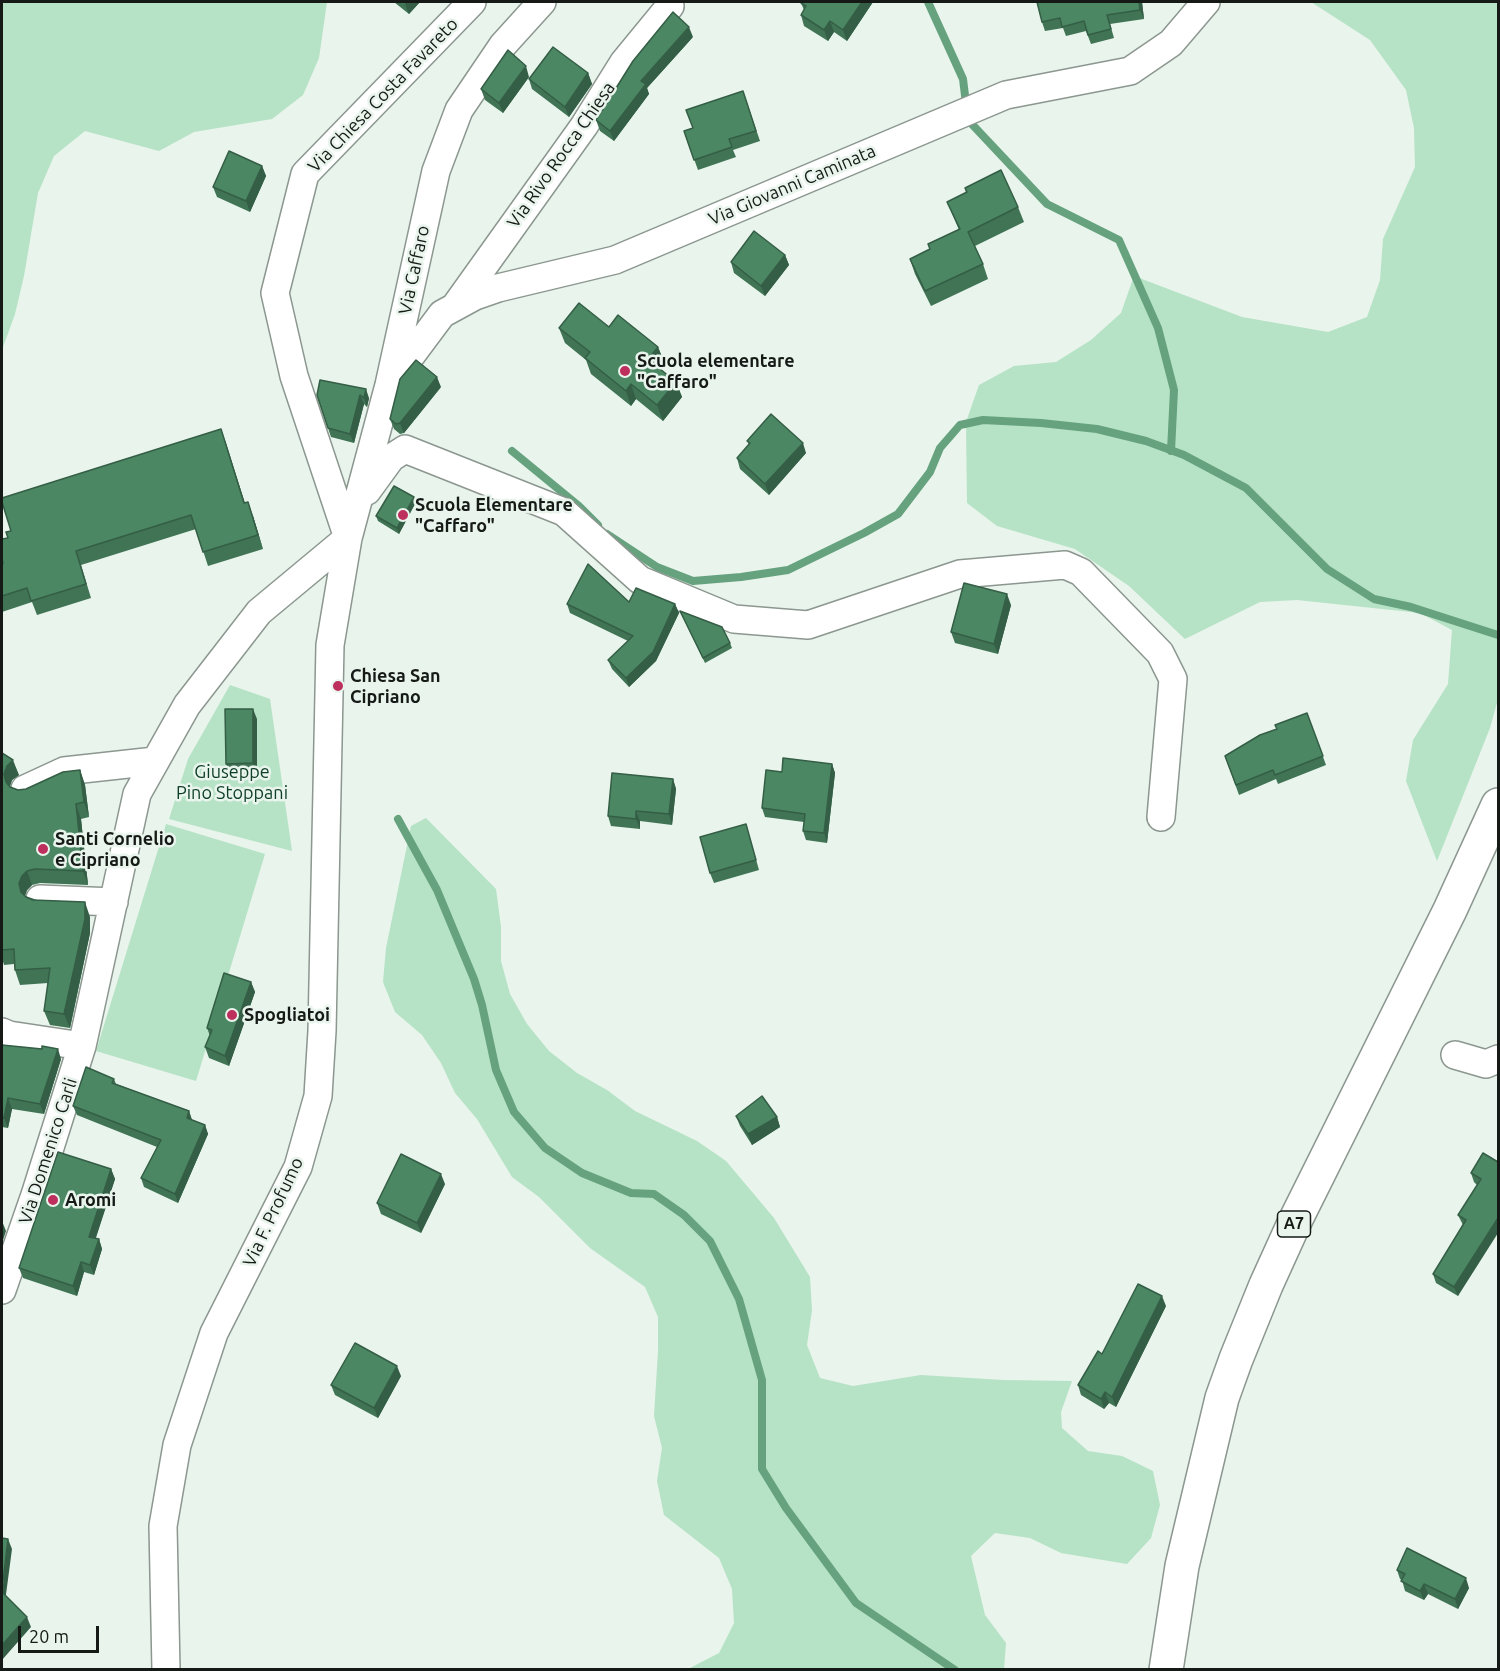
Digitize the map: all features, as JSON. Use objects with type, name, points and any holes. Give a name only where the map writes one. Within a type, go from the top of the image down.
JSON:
[{"type":"highway","name":"A7","points":[[1166,1670],[1182,1566],[1222,1398],[1236,1359],[1296,1219],[1450,910],[1498,805]]},
{"type":"street","name":"Via Chiesa Costa Favareto","points":[[348,538],[294,376],[275,293],[305,174],[472,2]]},
{"type":"street","name":"Via Caffaro","points":[[342,564],[389,385],[436,171],[459,110],[504,45],[542,2]]},
{"type":"street","name":"Via Giovanni Caminata","points":[[389,385],[442,314],[455,306],[498,288],[615,260],[1006,95],[1130,71],[1172,43],[1206,2]]},
{"type":"street","name":"Via Rivo Rocca Chiesa","points":[[455,306],[584,126],[624,62],[670,6]]},
{"type":"street","points":[[357,504],[391,458],[405,448],[564,512],[640,580],[734,619],[808,625],[960,574],[1065,565],[1081,572],[1160,653],[1173,679],[1161,816]]},
{"type":"street","name":"Via Domenico Carli","points":[[2,1289],[35,1195],[82,1046],[137,794],[188,705],[259,612],[348,538]]},
{"type":"street","name":"Via F. Profumo","points":[[166,1670],[163,1526],[177,1445],[214,1333],[298,1167],[318,1096],[322,1030],[330,645],[342,564]]},
{"type":"street","points":[[25,789],[64,771],[155,761]]},
{"type":"street","points":[[40,899],[114,902]]},
{"type":"street","points":[[2,1032],[82,1046]]},
{"type":"street","points":[[1455,1055],[1486,1064],[1498,1059]]},
{"type":"green space","points":[[2,2],[327,2],[319,58],[303,95],[272,119],[194,132],[159,151],[85,131],[54,156],[38,193],[24,276],[15,314],[2,350]]},
{"type":"green space","points":[[1311,2],[1498,2],[1498,699],[1490,728],[1437,861],[1406,781],[1413,740],[1448,684],[1452,630],[1420,613],[1297,600],[1260,602],[1185,639],[1129,586],[1075,549],[997,526],[967,503],[966,422],[979,385],[1014,366],[1056,362],[1091,340],[1121,313],[1134,276],[1242,317],[1328,332],[1367,317],[1380,280],[1383,239],[1415,167],[1414,128],[1406,90],[1370,40]]},
{"type":"green space","name":"Giuseppe Pino Stoppani","points":[[230,685],[270,699],[292,851],[169,819],[188,759]]},
{"type":"green space","points":[[426,818],[496,889],[501,927],[501,961],[510,994],[527,1024],[549,1051],[577,1073],[607,1090],[635,1111],[697,1141],[726,1161],[774,1218],[810,1277],[812,1310],[807,1345],[820,1378],[853,1386],[921,1375],[1072,1381],[1061,1412],[1062,1428],[1088,1451],[1122,1456],[1153,1471],[1160,1505],[1151,1538],[1127,1564],[1061,1553],[1030,1538],[995,1533],[971,1556],[985,1615],[1006,1643],[1004,1669],[688,1669],[719,1653],[734,1623],[732,1589],[719,1558],[664,1515],[657,1481],[662,1448],[654,1416],[658,1317],[645,1287],[590,1248],[539,1197],[512,1177],[477,1119],[455,1093],[441,1063],[422,1035],[395,1012],[383,982],[386,948],[411,826]]},
{"type":"green space","points":[[166,824],[265,854],[196,1081],[96,1051]]},
{"type":"building","points":[[802,2],[862,2],[843,30],[830,21],[824,30],[801,15],[806,6]]},
{"type":"building","points":[[1037,2],[1139,2],[1140,10],[1107,15],[1111,29],[1088,35],[1084,21],[1062,27],[1060,18],[1042,22]]},
{"type":"building","points":[[673,12],[689,27],[641,81],[646,84],[610,131],[596,120],[633,61]]},
{"type":"building","points":[[553,47],[588,73],[565,107],[529,79]]},
{"type":"building","points":[[508,50],[526,66],[499,103],[481,89]]},
{"type":"building","points":[[743,91],[756,131],[729,139],[732,147],[694,160],[684,131],[693,128],[686,110]]},
{"type":"building","points":[[229,151],[262,166],[246,201],[213,187]]},
{"type":"building","points":[[1001,170],[1018,207],[968,232],[983,264],[925,291],[910,259],[930,249],[928,244],[960,229],[947,202],[967,192],[965,188]]},
{"type":"building","points":[[754,231],[785,255],[761,286],[731,262]]},
{"type":"building","name":"Scuola elementare \"Caffaro\"","points":[[579,303],[609,327],[618,315],[658,347],[648,359],[676,382],[657,405],[631,384],[626,391],[585,358],[590,352],[559,328]]},
{"type":"building","points":[[416,360],[437,377],[400,423],[396,424],[390,419],[400,379]]},
{"type":"building","points":[[320,380],[366,389],[364,398],[360,395],[350,434],[328,428],[317,395]]},
{"type":"building","points":[[771,414],[803,443],[765,484],[737,458],[750,443],[747,441]]},
{"type":"building","points":[[221,429],[244,503],[248,502],[258,535],[203,552],[191,515],[76,551],[86,584],[31,601],[27,588],[2,596],[2,539],[8,538],[6,532],[11,531],[2,498]]},
{"type":"building","points":[[394,486],[414,497],[397,528],[376,516]]},
{"type":"building","points":[[588,564],[629,602],[636,588],[675,604],[653,652],[626,678],[608,660],[633,636],[567,604]]},
{"type":"building","points":[[964,583],[1007,594],[994,644],[951,632]]},
{"type":"building","points":[[680,611],[722,627],[730,643],[703,658]]},
{"type":"building","points":[[225,709],[253,709],[253,763],[226,764]]},
{"type":"building","points":[[1307,713],[1323,756],[1275,775],[1273,770],[1236,785],[1225,756],[1260,735],[1277,729],[1275,725]]},
{"type":"building","points":[[2,753],[13,760],[7,766],[4,774],[6,782],[10,787],[18,790],[26,789],[63,772],[80,770],[84,802],[76,804],[83,871],[35,869],[27,871],[19,883],[21,892],[33,900],[85,902],[85,919],[64,1014],[44,1011],[50,968],[15,970],[14,949],[2,950]]},
{"type":"building","points":[[783,758],[832,764],[824,833],[803,831],[805,814],[762,808],[766,770],[782,772]]},
{"type":"building","points":[[612,773],[673,779],[669,814],[636,811],[636,819],[608,816]]},
{"type":"building","points":[[746,824],[756,860],[710,873],[700,837]]},
{"type":"building","name":"Spogliatoi","points":[[224,973],[251,982],[225,1056],[205,1047],[212,1030],[207,1028]]},
{"type":"building","points":[[2,1045],[42,1049],[42,1046],[58,1049],[40,1104],[8,1098],[4,1118],[2,1117]]},
{"type":"building","points":[[86,1067],[114,1079],[112,1083],[189,1111],[187,1118],[205,1125],[175,1194],[141,1178],[161,1140],[73,1106]]},
{"type":"building","points":[[762,1096],[777,1117],[748,1134],[736,1116]]},
{"type":"building","points":[[58,1152],[111,1169],[89,1237],[99,1239],[90,1265],[81,1262],[73,1286],[19,1268]]},
{"type":"building","points":[[1483,1153],[1498,1162],[1498,1218],[1454,1287],[1433,1274],[1466,1220],[1458,1215],[1481,1179],[1471,1173]]},
{"type":"building","points":[[401,1154],[441,1174],[417,1223],[377,1203]]},
{"type":"building","points":[[1138,1284],[1162,1296],[1112,1397],[1105,1392],[1101,1399],[1078,1385],[1098,1351],[1102,1354]]},
{"type":"building","points":[[355,1343],[397,1366],[374,1408],[331,1385]]},
{"type":"building","points":[[2,1538],[8,1539],[2,1590]]},
{"type":"building","points":[[1407,1548],[1466,1578],[1455,1599],[1424,1584],[1420,1591],[1401,1581],[1405,1574],[1397,1570]]},
{"type":"building","points":[[2,1592],[27,1617],[2,1645]]},
{"type":"waterway","points":[[928,2],[963,79],[968,120],[1047,204],[1119,240],[1158,328],[1174,390],[1171,451]]},
{"type":"waterway","points":[[607,534],[657,567],[693,581],[788,570],[898,514],[930,472],[940,448],[960,425],[983,420],[1097,429],[1146,441],[1184,455],[1246,488],[1327,569],[1374,599],[1411,607],[1498,635]]},
{"type":"waterway","points":[[512,451],[579,506],[598,525]]},
{"type":"waterway","points":[[398,819],[437,890],[474,979],[496,1070],[514,1112],[545,1148],[582,1173],[631,1193],[654,1194],[684,1215],[710,1241],[739,1299],[762,1380],[762,1469],[786,1508],[856,1603],[955,1670]]},
{"type":"place","name":"Scuola elementare \"Caffaro\"","points":[[625,371]]},
{"type":"place","name":"Scuola Elementare \"Caffaro\"","points":[[403,515]]},
{"type":"place","name":"Chiesa San Cipriano","points":[[338,686]]},
{"type":"place","name":"Santi Cornelio e Cipriano","points":[[43,849]]},
{"type":"place","name":"Spogliatoi","points":[[232,1015]]},
{"type":"place","name":"Aromi","points":[[53,1200]]}]
